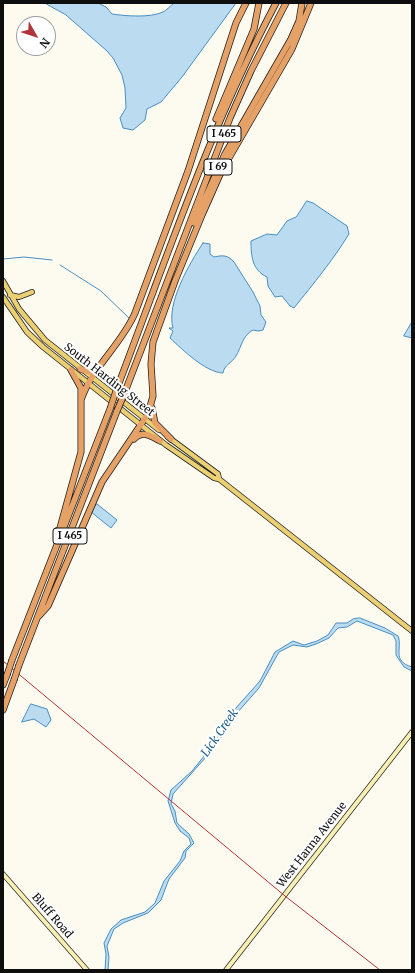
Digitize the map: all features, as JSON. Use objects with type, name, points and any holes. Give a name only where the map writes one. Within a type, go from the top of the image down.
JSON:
[{"type":"highway","points":[[81,400],[88,383],[127,329],[135,312],[188,171],[236,23],[246,3]]},
{"type":"highway","name":"I 69","points":[[203,161],[211,133],[254,29],[259,3]]},
{"type":"highway","name":"I 465","points":[[3,685],[54,549],[110,409],[203,161],[240,76],[276,3]]},
{"type":"highway","name":"I 465","points":[[3,710],[235,106],[264,44],[286,3]]},
{"type":"highway","name":"I 69","points":[[172,270],[225,154],[291,39],[299,20],[302,3]]},
{"type":"highway","points":[[170,439],[154,420],[151,358],[154,336],[202,215],[238,140],[295,43],[311,3]]},
{"type":"highway","points":[[80,369],[90,372],[100,365]]},
{"type":"highway","points":[[54,549],[81,452],[80,383],[71,370]]},
{"type":"highway","points":[[39,616],[48,606],[95,494],[141,426],[152,401]]},
{"type":"highway","points":[[118,458],[139,435],[147,434],[160,441]]},
{"type":"main road","name":"South Harding Street","points":[[3,281],[18,309],[39,334],[80,369],[170,439],[218,474],[219,479]]},
{"type":"main road","points":[[10,295],[19,297],[32,292]]},
{"type":"main road","name":"South Harding Street","points":[[3,297],[27,332],[39,344],[160,441],[214,478],[219,479],[412,631]]},
{"type":"main road","name":"West Hanna Avenue","points":[[226,970],[412,732]]},
{"type":"main road","name":"Bluff Road","points":[[3,874],[87,970]]},
{"type":"water","points":[[177,2],[236,3],[182,77],[161,102],[147,109],[145,120],[133,130],[123,128],[120,118],[126,108],[125,88],[122,75],[113,58],[66,15],[45,3],[98,3],[106,7],[112,14],[138,16],[158,14]]},
{"type":"water","points":[[307,201],[313,203],[347,226],[349,234],[330,262],[294,308],[290,306],[282,296],[275,297],[268,286],[267,277],[258,271],[253,262],[251,241],[267,234],[277,235],[287,221],[296,217]]},
{"type":"water","points":[[203,243],[210,244],[210,254],[214,257],[225,256],[234,262],[253,292],[260,306],[261,315],[266,322],[263,330],[253,330],[249,332],[236,356],[225,368],[223,373],[216,372],[202,365],[170,338],[173,331],[169,328],[173,328],[173,308],[180,284]]},
{"type":"water","points":[[412,322],[412,338],[404,336]]},
{"type":"water","points":[[97,504],[117,520],[111,528],[91,512]]},
{"type":"water","name":"Lick Creek","points":[[360,618],[385,628],[398,636],[400,657],[402,661],[412,667],[412,671],[404,667],[396,655],[396,641],[393,635],[357,621],[347,627],[338,628],[329,638],[316,644],[307,647],[293,645],[279,652],[259,688],[237,713],[215,747],[173,794],[171,804],[175,811],[177,823],[189,834],[194,843],[186,851],[185,858],[169,879],[161,900],[148,913],[123,923],[114,929],[107,946],[109,957],[108,970],[105,970],[106,954],[104,943],[111,929],[121,920],[145,912],[155,903],[164,881],[180,861],[184,851],[191,844],[189,838],[180,831],[175,823],[168,801],[171,790],[192,771],[213,745],[235,709],[260,681],[275,652],[293,641],[304,645],[317,641],[328,635],[336,623],[347,623],[353,619]]},
{"type":"water","points":[[31,704],[47,709],[51,720],[46,727],[34,719],[22,722]]},
{"type":"waterway","points":[[3,259],[24,257],[52,260]]},
{"type":"waterway","points":[[60,265],[101,291],[130,319]]},
{"type":"railway","points":[[3,661],[285,896],[380,970]]}]
